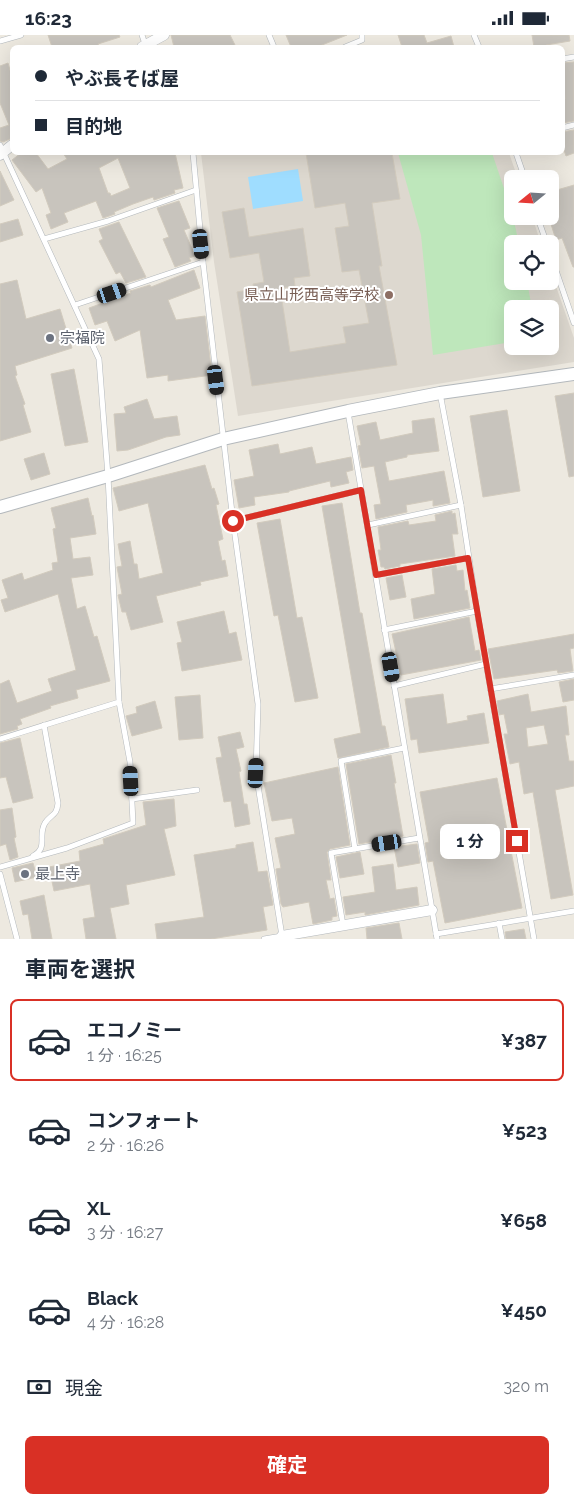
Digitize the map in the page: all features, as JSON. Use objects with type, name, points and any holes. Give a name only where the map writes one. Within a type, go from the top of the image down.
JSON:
[{"type":"street","points":[[143,43],[164,35]]},
{"type":"street","points":[[0,507],[108,476],[223,439],[440,393],[574,374]]},
{"type":"street","points":[[279,937],[432,910]]},
{"type":"lane","points":[[0,41],[21,35]]},
{"type":"lane","points":[[350,45],[362,40],[362,35]]},
{"type":"lane","points":[[0,867],[67,849],[133,823],[130,762],[119,702],[108,476],[99,359],[1,150]]},
{"type":"lane","points":[[193,155],[223,439],[258,704],[256,773],[279,937],[264,939]]},
{"type":"lane","points":[[517,155],[522,170]]},
{"type":"lane","points":[[44,239],[108,221],[196,190]]},
{"type":"lane","points":[[75,305],[203,262]]},
{"type":"lane","points":[[559,279],[574,323]]},
{"type":"lane","points":[[440,393],[461,505],[490,689],[534,939]]},
{"type":"lane","points":[[348,411],[436,937],[530,917],[574,911]]},
{"type":"lane","points":[[233,521],[361,490]]},
{"type":"lane","points":[[368,525],[461,505]]},
{"type":"lane","points":[[376,575],[468,558]]},
{"type":"lane","points":[[384,630],[477,611]]},
{"type":"lane","points":[[394,687],[486,664]]},
{"type":"lane","points":[[490,689],[574,675]]},
{"type":"lane","points":[[0,739],[119,702]]},
{"type":"lane","points":[[26,860],[39,852],[43,846],[42,838],[46,823],[57,810],[56,790],[44,725]]},
{"type":"lane","points":[[355,849],[341,761],[404,748]]},
{"type":"lane","points":[[132,799],[197,790]]},
{"type":"lane","points":[[343,925],[331,853],[420,838]]},
{"type":"lane","points":[[0,874],[17,939]]},
{"type":"lane","points":[[499,923],[502,939]]},
{"type":"shaded area","name":"県立山形西高等学校","points":[[201,155],[510,155],[515,170],[504,170],[504,225],[535,225],[538,235],[504,235],[504,290],[557,290],[574,338],[574,362],[238,416],[214,262]]},
{"type":"green space","points":[[399,155],[493,155],[504,188],[504,225],[515,225],[517,235],[504,235],[504,290],[529,290],[530,300],[504,300],[504,343],[433,355],[421,235]]},
{"type":"water","points":[[298,169],[303,201],[253,209],[248,177]]},
{"type":"building","points":[[48,35],[119,35],[120,37],[98,45],[51,45]]},
{"type":"building","points":[[171,35],[230,35],[235,45],[174,45]]},
{"type":"building","points":[[286,35],[347,35],[322,45],[290,45]]},
{"type":"building","points":[[398,35],[424,35],[427,43],[451,36],[453,45],[401,45]]},
{"type":"building","points":[[532,35],[569,35],[570,41],[534,45]]},
{"type":"building","points":[[574,62],[574,121],[565,122],[565,99],[565,63]]},
{"type":"building","points":[[8,63],[10,70],[10,139],[3,142],[0,141],[0,128],[9,125],[0,103],[0,66]]},
{"type":"building","points":[[574,130],[574,153],[566,156],[565,153],[565,132]]},
{"type":"building","points":[[18,155],[38,155],[48,169],[67,159],[64,155],[175,155],[183,188],[174,190],[175,193],[154,200],[153,197],[133,204],[103,218],[96,201],[64,213],[68,222],[51,229],[46,215],[51,213],[42,188],[36,192],[12,160]],"holes":[[[118,158],[130,188],[111,196],[108,193],[99,168]]]},
{"type":"building","points":[[306,155],[392,155],[400,199],[372,203],[382,266],[379,266],[397,365],[252,386],[237,292],[254,289],[253,284],[264,282],[259,253],[230,258],[222,212],[244,208],[249,237],[303,228],[310,276],[294,278],[295,286],[280,288],[290,352],[346,343],[343,327],[369,323],[359,270],[342,272],[335,228],[349,226],[345,203],[315,208]]},
{"type":"building","points":[[0,171],[14,200],[0,206]]},
{"type":"building","points":[[574,185],[574,267],[562,238],[559,239],[559,235],[554,235],[551,225],[559,225],[559,189]]},
{"type":"building","points":[[179,201],[190,228],[184,230],[195,256],[189,258],[191,261],[175,267],[163,239],[169,237],[157,208]]},
{"type":"building","points":[[18,219],[23,235],[0,242],[0,224]]},
{"type":"building","points":[[119,222],[146,277],[126,283],[120,272],[116,274],[99,241],[103,239],[99,229]]},
{"type":"building","points":[[194,270],[200,288],[168,300],[176,320],[205,316],[212,375],[168,381],[168,375],[147,378],[140,330],[115,341],[107,321],[95,325],[89,308],[131,293],[130,291],[150,285],[151,287]]},
{"type":"building","points":[[17,280],[26,319],[60,309],[72,348],[15,366],[17,375],[15,376],[25,404],[23,405],[31,432],[0,441],[0,284]]},
{"type":"building","points":[[74,369],[88,442],[65,446],[51,374]]},
{"type":"building","points":[[574,393],[574,476],[569,477],[555,396]]},
{"type":"building","points":[[147,399],[154,419],[177,416],[180,435],[166,437],[128,450],[117,451],[114,414],[126,413],[124,407]]},
{"type":"building","points":[[507,410],[520,491],[483,497],[470,416]]},
{"type":"building","points":[[434,418],[439,451],[407,455],[407,457],[385,462],[389,481],[444,471],[450,503],[433,506],[433,500],[406,505],[407,512],[376,519],[374,505],[381,504],[374,466],[362,468],[358,446],[361,445],[357,426],[376,422],[380,440],[413,433],[412,421]]},
{"type":"building","points":[[278,444],[280,454],[312,447],[316,464],[351,457],[353,470],[346,472],[349,483],[331,487],[330,481],[289,492],[254,497],[255,505],[239,508],[234,480],[254,476],[249,450]]},
{"type":"building","points":[[44,453],[50,474],[31,480],[24,459]]},
{"type":"building","points":[[205,465],[212,489],[214,488],[219,504],[216,505],[223,539],[218,541],[222,561],[225,560],[228,576],[200,582],[201,585],[156,596],[163,622],[131,630],[126,612],[122,612],[118,595],[122,594],[117,567],[122,566],[118,544],[130,541],[134,564],[137,564],[139,579],[163,573],[148,503],[119,511],[113,488]]},
{"type":"building","points":[[88,498],[96,534],[70,538],[73,559],[90,557],[93,575],[71,578],[77,609],[85,606],[94,637],[97,636],[110,681],[76,690],[78,698],[50,706],[51,708],[20,719],[22,724],[17,726],[18,729],[0,734],[0,684],[9,680],[17,703],[52,691],[48,679],[76,670],[58,594],[5,612],[1,600],[8,598],[2,580],[22,573],[24,580],[53,570],[52,563],[58,562],[53,529],[56,528],[51,508]]},
{"type":"building","points":[[342,503],[360,613],[362,613],[382,726],[385,726],[389,747],[338,758],[334,739],[361,733],[322,506]]},
{"type":"building","points":[[452,511],[452,514],[455,513],[458,534],[452,534],[455,556],[400,564],[400,566],[385,569],[381,567],[378,550],[381,550],[378,527],[408,521],[409,525],[436,521],[435,515]]},
{"type":"building","points":[[280,519],[297,618],[302,617],[318,698],[295,702],[278,615],[274,616],[257,523]]},
{"type":"building","points":[[456,565],[457,571],[463,570],[465,591],[467,590],[470,608],[414,619],[411,599],[435,594],[432,569]]},
{"type":"building","points":[[402,575],[406,597],[390,600],[386,578]]},
{"type":"building","points":[[224,611],[229,634],[236,632],[242,660],[182,671],[177,643],[182,642],[177,622]]},
{"type":"building","points":[[469,617],[475,651],[479,650],[481,660],[401,675],[392,634]]},
{"type":"building","points":[[574,634],[574,648],[570,649],[573,671],[558,673],[557,670],[494,679],[488,649]]},
{"type":"building","points":[[574,679],[574,700],[563,702],[559,682]]},
{"type":"building","points":[[443,694],[447,724],[468,720],[467,716],[484,713],[489,743],[419,753],[417,739],[411,740],[405,699]]},
{"type":"building","points":[[528,694],[531,712],[566,706],[569,735],[565,735],[569,761],[574,761],[574,786],[555,790],[573,895],[551,899],[533,792],[524,794],[519,762],[510,764],[504,734],[508,734],[504,714],[499,715],[497,701]],"holes":[[[544,725],[548,744],[528,747],[526,728]]]},
{"type":"building","points":[[200,695],[203,738],[179,740],[175,697]]},
{"type":"building","points":[[155,701],[162,728],[132,736],[126,716],[137,713],[136,707]]},
{"type":"building","points":[[240,732],[244,747],[236,749],[241,771],[239,772],[244,804],[247,804],[250,824],[235,827],[231,801],[224,802],[216,758],[222,757],[218,737]]},
{"type":"building","points":[[20,738],[33,798],[13,803],[6,777],[0,778],[0,743]]},
{"type":"building","points":[[391,755],[403,836],[359,844],[346,764]]},
{"type":"building","points":[[338,767],[350,845],[330,849],[327,852],[331,880],[326,880],[330,899],[334,898],[337,916],[332,917],[332,920],[313,924],[309,902],[283,907],[281,904],[276,869],[281,868],[275,838],[295,834],[292,818],[272,821],[264,783]]},
{"type":"building","points":[[497,778],[522,908],[445,923],[433,861],[428,862],[425,843],[429,842],[420,792]]},
{"type":"building","points":[[174,799],[176,826],[164,829],[175,875],[126,885],[129,904],[110,908],[116,939],[86,939],[83,919],[95,917],[90,884],[54,891],[49,867],[80,861],[79,851],[104,844],[103,839],[146,825],[143,802]]},
{"type":"building","points":[[12,808],[16,837],[14,838],[18,857],[10,860],[6,844],[0,846],[0,810]]},
{"type":"building","points":[[253,842],[258,872],[267,871],[273,905],[263,907],[267,930],[211,939],[157,939],[155,924],[204,917],[194,855],[236,848],[236,845]]},
{"type":"building","points":[[417,844],[420,863],[398,867],[394,847]]},
{"type":"building","points":[[360,852],[364,874],[340,878],[336,857]]},
{"type":"building","points":[[33,863],[37,877],[15,882],[12,868]]},
{"type":"building","points":[[393,864],[396,890],[417,887],[419,905],[365,915],[365,912],[346,915],[343,897],[375,892],[372,867]]},
{"type":"building","points":[[44,895],[52,939],[32,939],[28,914],[23,915],[20,901]]},
{"type":"building","points":[[399,923],[402,939],[367,939],[366,928]]},
{"type":"building","points":[[524,929],[526,939],[506,939],[505,932]]},
{"type":"place","name":"県立山形西高等学校","points":[[389,295]]},
{"type":"place","name":"宗福院","points":[[50,338]]},
{"type":"place","name":"最上寺","points":[[25,874]]},
{"type":"route","points":[[233,521],[361,490],[376,575],[468,558],[517,841]]}]
